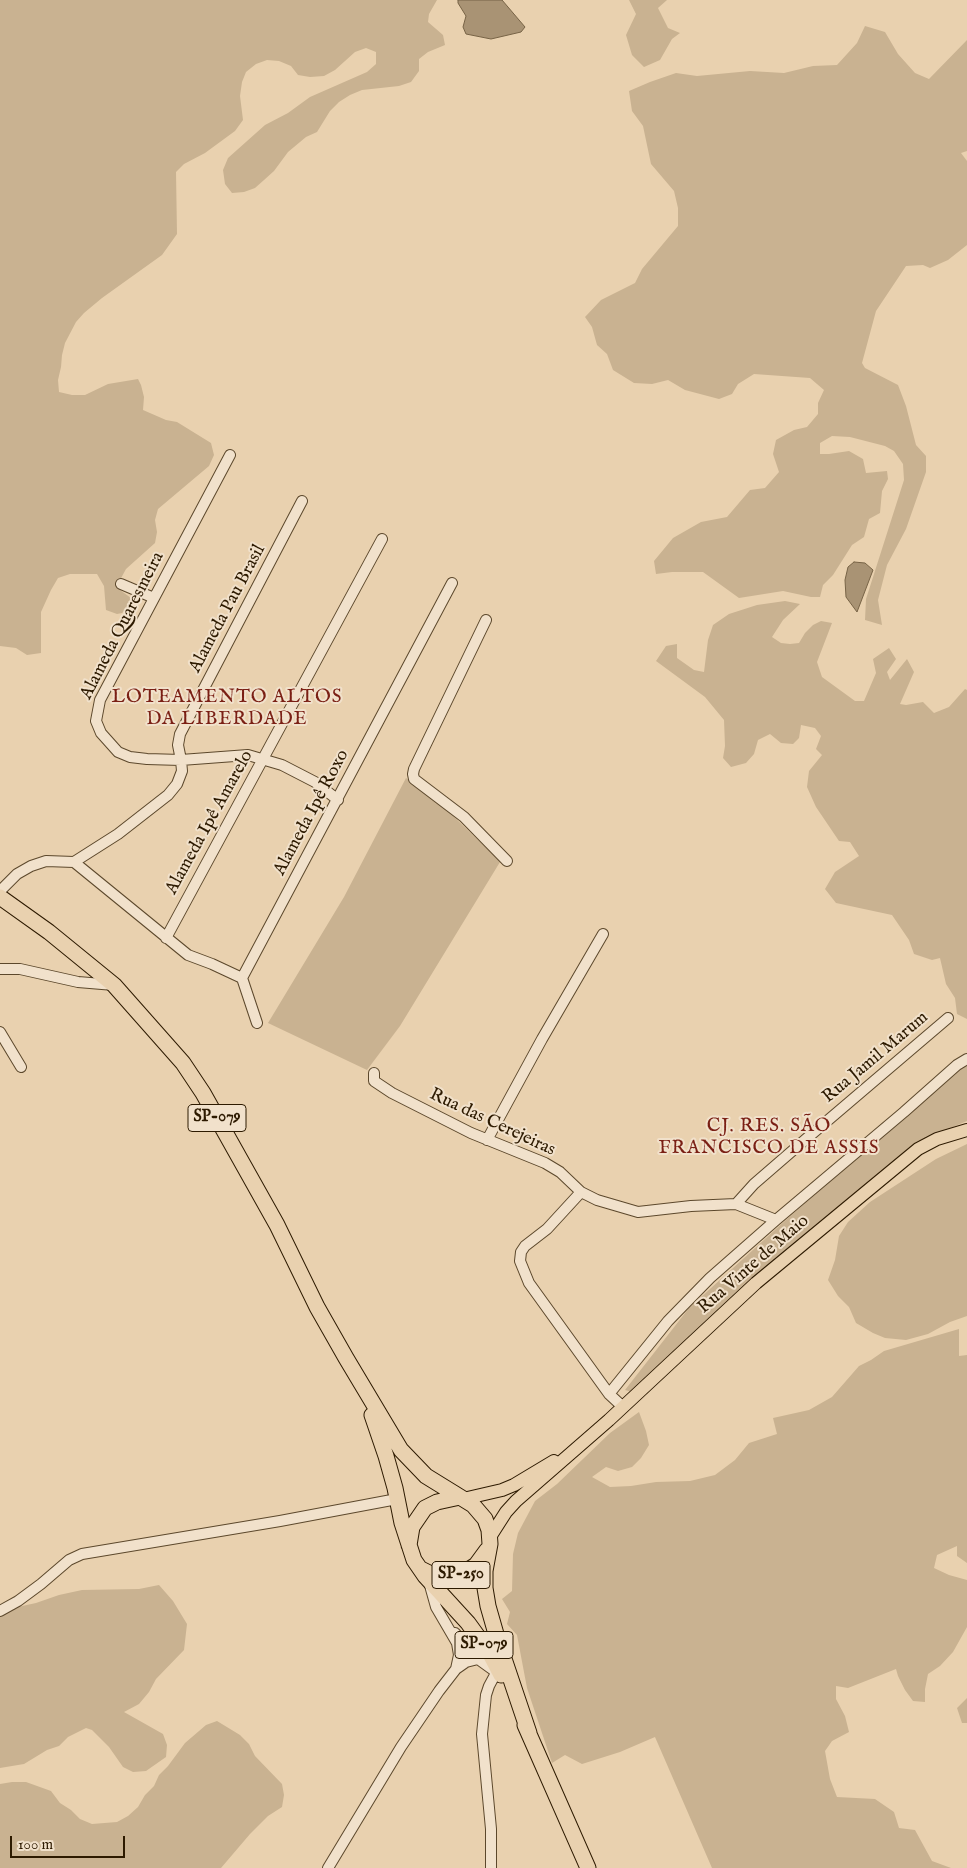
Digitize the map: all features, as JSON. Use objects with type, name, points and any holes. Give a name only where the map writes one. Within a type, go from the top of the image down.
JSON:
[{"type":"highway","name":"SP-079","points":[[0,897],[50,932],[114,985],[169,1046],[202,1093],[272,1216],[317,1306],[365,1392],[401,1450],[426,1476],[480,1511],[487,1524],[490,1540],[485,1571],[488,1606],[498,1642],[529,1733]]},
{"type":"highway","name":"SP-079","points":[[365,1392],[386,1456],[408,1546],[424,1574],[468,1623],[484,1644],[529,1733],[588,1868]]},
{"type":"highway","name":"SP-250","points":[[408,1546],[412,1527],[425,1508],[437,1502],[461,1498]]},
{"type":"highway","name":"SP-250","points":[[424,1574],[446,1578],[457,1577],[476,1565],[490,1540]]},
{"type":"main road","name":"Rua Vinte de Maio","points":[[490,1540],[506,1512],[516,1501],[623,1408],[756,1283],[896,1166],[918,1150],[936,1139],[967,1130]]},
{"type":"main road","name":"Rua Vinte de Maio","points":[[461,1498],[502,1490],[514,1485],[578,1448]]},
{"type":"street","name":"Alameda Quaresmeira","points":[[230,455],[100,700],[96,721],[100,733],[118,752],[130,757],[181,760],[248,755],[282,765],[315,782],[338,800]]},
{"type":"street","name":"Alameda Pau Brasil","points":[[74,862],[118,834],[168,794],[177,784],[182,771],[178,745],[180,734],[302,501]]},
{"type":"street","name":"Alameda Ipê Amarelo","points":[[166,938],[382,540]]},
{"type":"street","name":"Alameda Ipê Roxo","points":[[242,978],[452,583]]},
{"type":"street","points":[[121,584],[154,598]]},
{"type":"street","points":[[486,620],[413,774],[414,778],[464,817],[507,861]]},
{"type":"street","points":[[0,891],[17,874],[32,866],[46,861],[74,862],[188,955],[242,978],[257,1023]]},
{"type":"street","points":[[487,1140],[542,1039],[603,934]]},
{"type":"street","points":[[0,970],[20,969],[69,981],[114,985]]},
{"type":"street","name":"Rua Jamil Marum","points":[[736,1204],[754,1184],[948,1018]]},
{"type":"street","points":[[0,1032],[21,1067]]},
{"type":"street","points":[[609,1394],[679,1309],[710,1278],[957,1065],[967,1060]]},
{"type":"street","name":"Rua das Cerejeiras","points":[[374,1072],[374,1081],[392,1093],[487,1140],[545,1163],[560,1172],[581,1192],[620,1208],[638,1212],[691,1206],[736,1204],[776,1220]]},
{"type":"street","points":[[581,1192],[547,1229],[525,1246],[521,1252],[520,1261],[529,1283],[609,1394],[623,1408]]},
{"type":"street","points":[[0,1610],[18,1601],[69,1560],[82,1554],[280,1521],[397,1499]]},
{"type":"street","points":[[424,1574],[442,1617],[457,1643],[459,1655],[456,1669]]},
{"type":"street","points":[[442,1617],[478,1659],[499,1674],[486,1694],[482,1734],[491,1830],[491,1868]]},
{"type":"street","points":[[328,1868],[401,1747],[439,1690],[456,1669],[466,1662],[478,1659]]},
{"type":"shaded area","points":[[0,0],[437,0],[429,14],[428,22],[443,35],[445,45],[428,52],[419,59],[419,71],[411,82],[399,86],[362,90],[339,102],[330,111],[317,132],[306,137],[288,152],[274,171],[255,188],[244,192],[232,193],[225,184],[223,170],[228,158],[265,125],[288,113],[310,97],[367,72],[376,64],[376,52],[366,48],[355,52],[335,70],[324,76],[310,77],[298,75],[291,66],[279,61],[267,60],[256,64],[246,72],[242,82],[240,96],[243,120],[235,131],[205,153],[184,164],[176,172],[177,234],[162,255],[102,298],[76,322],[65,343],[62,355],[58,380],[59,392],[85,395],[108,384],[138,379],[144,397],[143,410],[166,420],[177,422],[211,443],[214,455],[209,466],[158,509],[155,520],[157,532],[155,543],[126,569],[120,580],[120,590],[131,598],[132,605],[122,613],[117,614],[106,610],[104,586],[97,574],[70,574],[58,578],[41,612],[41,653],[27,655],[16,648],[0,646]]},
{"type":"shaded area","points":[[458,0],[502,0],[525,27],[521,32],[491,39],[466,34],[463,27],[466,16]]},
{"type":"shaded area","points":[[629,0],[667,0],[658,8],[668,28],[680,33],[672,39],[660,60],[644,67],[632,55],[626,35],[636,14]]},
{"type":"shaded area","points":[[865,26],[885,32],[898,54],[915,73],[929,79],[967,40],[967,151],[961,153],[967,161],[967,245],[948,260],[930,268],[923,265],[906,266],[876,311],[862,363],[865,368],[898,385],[906,406],[916,445],[926,456],[926,472],[906,529],[887,565],[878,600],[882,625],[865,620],[866,599],[904,480],[903,464],[894,451],[885,446],[850,437],[832,436],[820,443],[820,454],[849,451],[863,459],[866,473],[887,471],[888,479],[882,491],[880,513],[869,519],[864,537],[852,545],[833,575],[823,585],[820,597],[783,591],[739,598],[703,572],[656,574],[654,561],[673,538],[701,522],[727,517],[750,490],[765,488],[779,472],[773,454],[776,440],[794,430],[807,427],[818,414],[818,403],[824,390],[810,378],[754,374],[738,384],[732,394],[719,399],[685,390],[668,380],[652,384],[634,383],[613,370],[607,354],[597,345],[592,327],[585,317],[601,300],[635,283],[642,269],[678,226],[678,208],[674,191],[651,164],[643,126],[632,111],[629,91],[676,73],[697,76],[750,71],[784,73],[813,66],[837,65],[857,43]]},
{"type":"shaded area","points":[[854,562],[865,563],[873,570],[857,612],[846,597],[845,580],[848,567]]},
{"type":"shaded area","points":[[785,601],[800,604],[783,620],[772,637],[781,643],[799,643],[813,625],[821,621],[832,623],[817,662],[822,677],[855,701],[864,701],[876,673],[873,659],[889,648],[896,659],[887,672],[890,680],[907,659],[914,672],[900,704],[906,705],[923,702],[934,713],[949,707],[965,689],[967,690],[967,1019],[957,1014],[955,998],[946,984],[940,958],[932,960],[914,954],[909,940],[892,915],[836,903],[825,889],[835,872],[859,856],[850,842],[839,841],[816,807],[807,787],[809,771],[822,755],[816,749],[821,736],[815,728],[801,725],[799,738],[793,744],[781,743],[770,734],[758,740],[754,754],[746,763],[731,767],[723,758],[725,746],[724,720],[705,697],[656,661],[666,646],[677,644],[677,658],[694,670],[704,672],[708,640],[713,625],[729,614],[757,605]]},
{"type":"shaded area","points":[[406,778],[437,800],[500,862],[400,1026],[367,1070],[268,1023],[344,897]]},
{"type":"shaded area","points":[[967,1062],[967,1121],[913,1144],[632,1392],[625,1390],[689,1308],[787,1219]]},
{"type":"shaded area","points":[[967,1144],[967,1316],[950,1322],[928,1334],[906,1340],[885,1338],[873,1333],[856,1323],[849,1307],[838,1296],[828,1280],[835,1260],[839,1236],[848,1222],[870,1202],[936,1159]]},
{"type":"shaded area","points":[[959,1329],[959,1356],[967,1355],[967,1563],[957,1556],[957,1546],[937,1555],[934,1568],[967,1580],[967,1627],[953,1652],[940,1666],[928,1674],[925,1702],[913,1701],[905,1690],[896,1669],[848,1688],[836,1686],[836,1699],[845,1716],[849,1732],[832,1741],[825,1751],[830,1779],[837,1797],[875,1799],[894,1812],[899,1828],[915,1830],[932,1861],[951,1868],[712,1868],[655,1737],[620,1752],[582,1764],[565,1755],[552,1763],[527,1688],[517,1635],[507,1624],[510,1612],[502,1599],[512,1591],[513,1554],[518,1533],[535,1501],[557,1484],[610,1433],[639,1412],[649,1445],[641,1458],[632,1467],[618,1471],[606,1467],[592,1477],[610,1487],[656,1482],[690,1481],[715,1475],[735,1460],[749,1443],[777,1434],[773,1418],[809,1410],[832,1397],[859,1366],[884,1351]]},
{"type":"shaded area","points":[[159,1585],[173,1601],[187,1624],[184,1650],[156,1679],[149,1692],[139,1704],[124,1712],[163,1734],[167,1745],[166,1757],[146,1771],[133,1772],[123,1767],[109,1747],[92,1730],[86,1728],[68,1737],[59,1746],[47,1750],[24,1764],[0,1768],[0,1613],[82,1590],[139,1589]]},
{"type":"shaded area","points":[[967,1698],[967,1723],[962,1723],[957,1708]]},
{"type":"shaded area","points":[[217,1721],[240,1735],[249,1744],[255,1756],[282,1784],[284,1795],[282,1807],[268,1816],[250,1834],[221,1868],[0,1868],[0,1784],[26,1782],[51,1791],[60,1803],[80,1819],[92,1824],[117,1822],[128,1816],[138,1807],[145,1795],[154,1786],[159,1775],[185,1743],[206,1725]]},
{"type":"district","name":"LOTEAMENTO ALTOS DA LIBERDADE","points":[[227,709]]},
{"type":"district","name":"CJ. RES. SÃO FRANCISCO DE ASSIS","points":[[769,1138]]}]
